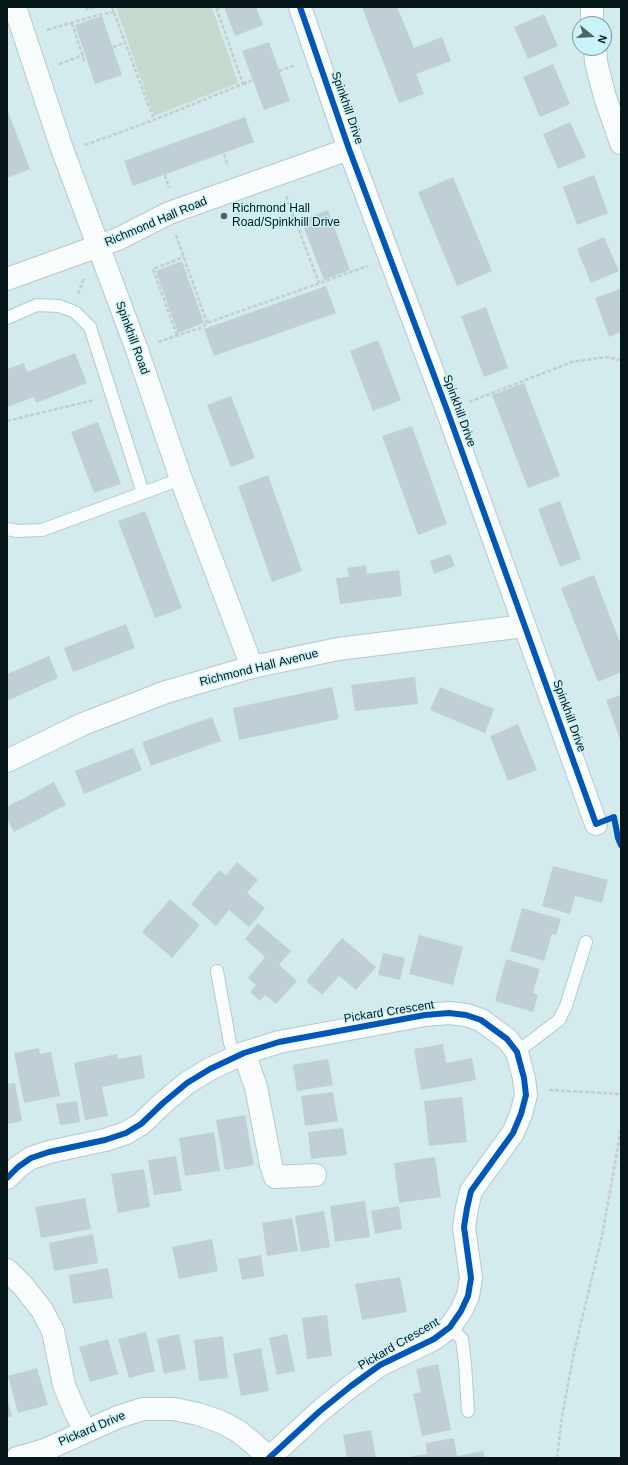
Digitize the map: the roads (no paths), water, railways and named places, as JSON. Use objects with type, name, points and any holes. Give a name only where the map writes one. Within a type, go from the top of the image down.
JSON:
[{"type":"street","name":"Spinkhill Road","points":[[15,7],[61,146],[137,350],[181,479],[252,667]]},
{"type":"street","name":"Spinkhill Drive","points":[[300,7],[349,149],[445,403],[596,824]]},
{"type":"street","points":[[596,56],[605,98],[621,143]]},
{"type":"street","name":"Richmond Hall Road","points":[[7,279],[118,239],[169,214],[349,149]]},
{"type":"street","name":"Richmond Hall Avenue","points":[[7,761],[82,724],[166,692],[252,667],[338,649],[512,627],[524,624]]},
{"type":"street","name":"Pickard Crescent","points":[[7,1178],[18,1167],[31,1158],[49,1152],[105,1140],[126,1133],[141,1124],[187,1083],[210,1069],[239,1055],[279,1042],[425,1015],[449,1013],[466,1015],[481,1020],[506,1039],[517,1052],[524,1078],[526,1095],[522,1114],[513,1133],[471,1191],[464,1227],[471,1278],[468,1296],[461,1311],[450,1327],[434,1339],[380,1365],[351,1386],[320,1411],[269,1458]]},
{"type":"street","points":[[239,1055],[256,1087],[271,1165],[276,1177],[315,1175]]},
{"type":"street","points":[[7,1270],[24,1287],[42,1310],[53,1331],[64,1385],[74,1410],[85,1431]]},
{"type":"street","name":"Pickard Drive","points":[[17,1458],[47,1454],[85,1431],[118,1416],[143,1409],[174,1409],[198,1414],[220,1422],[238,1432],[269,1458]]},
{"type":"lane","points":[[7,318],[37,305],[59,306],[75,312],[90,327],[143,493]]},
{"type":"lane","points":[[7,529],[17,531],[42,530],[181,479]]},
{"type":"lane","points":[[517,1052],[559,1020],[566,1006],[586,942]]},
{"type":"lane","points":[[217,971],[230,1043],[239,1055]]},
{"type":"lane","points":[[450,1327],[462,1339],[468,1411]]},
{"type":"place","name":"Richmond Hall Road/Spinkhill Drive","points":[[224,216]]}]
